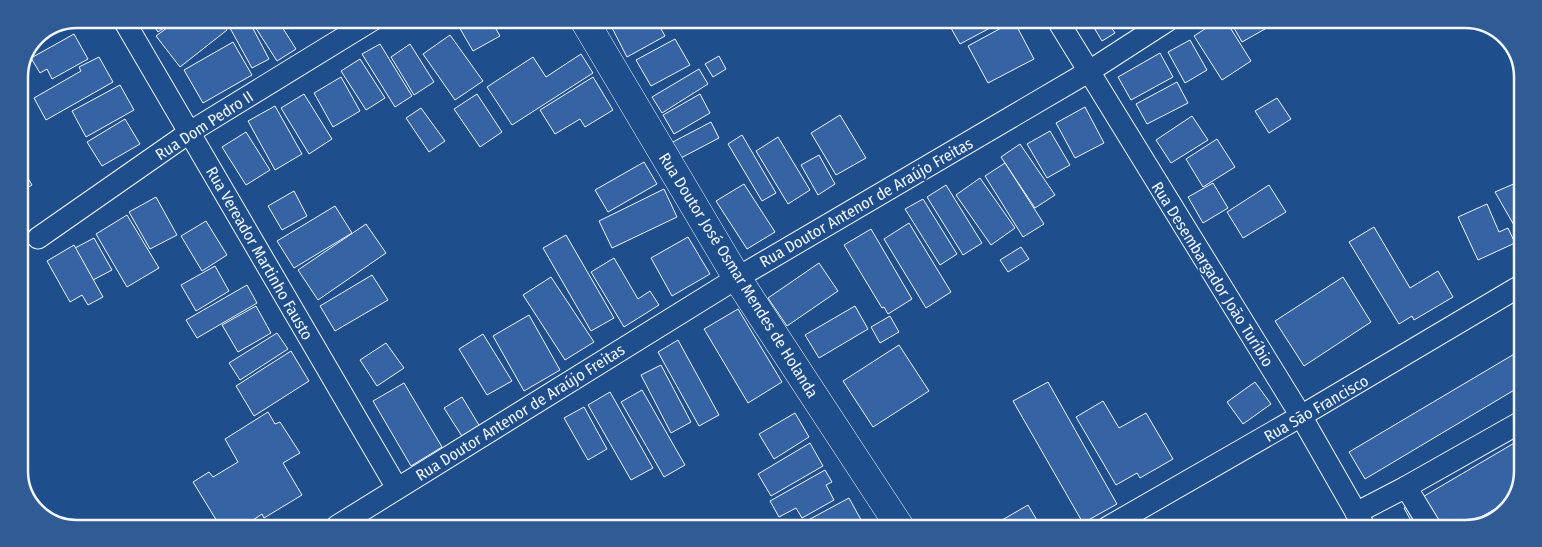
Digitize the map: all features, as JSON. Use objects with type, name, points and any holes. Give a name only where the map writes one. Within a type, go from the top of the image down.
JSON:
[{"type":"street","name":"Rua Vereador Martinho Fausto","points":[[128,28],[397,488]]},
{"type":"street","name":"Rua Dom Pedro II","points":[[38,238],[190,132],[359,28]]},
{"type":"street","name":"Rua Doutor José Osmar Mendes de Holanda","points":[[589,28],[737,278],[895,520]]},
{"type":"street","name":"Rua Desembargador João Turíbio","points":[[1062,28],[1301,416],[1361,520]]},
{"type":"street","name":"Rua Doutor Antenor de Araújo Freitas","points":[[346,520],[737,278],[1088,72],[1156,28]]},
{"type":"street","name":"Rua São Francisco","points":[[1122,520],[1514,290]]},
{"type":"street","points":[[1361,520],[1406,487],[1514,426]]},
{"type":"street","points":[[1406,487],[1426,520]]},
{"type":"building","points":[[155,28],[164,28],[158,32]]},
{"type":"building","points":[[167,28],[226,28],[227,30],[180,67],[156,36]]},
{"type":"building","points":[[230,28],[253,28],[269,59],[252,68]]},
{"type":"building","points":[[256,28],[283,28],[296,49],[277,61]]},
{"type":"building","points":[[460,28],[496,28],[500,36],[473,51]]},
{"type":"building","points":[[612,28],[660,28],[665,36],[627,57]]},
{"type":"building","points":[[951,28],[990,28],[960,44]]},
{"type":"building","points":[[1001,28],[1018,28],[1034,59],[988,83],[968,46]]},
{"type":"building","points":[[1094,28],[1112,28],[1115,33],[1102,41]]},
{"type":"building","points":[[1206,28],[1230,28],[1251,61],[1222,80],[1194,36]]},
{"type":"building","points":[[1234,28],[1267,28],[1242,42]]},
{"type":"building","points":[[74,34],[88,59],[52,79],[47,69],[40,73],[31,58]]},
{"type":"building","points":[[450,35],[483,81],[455,100],[423,54]]},
{"type":"building","points":[[675,39],[690,65],[651,86],[636,60]]},
{"type":"building","points":[[1190,40],[1207,70],[1185,83],[1168,52]]},
{"type":"building","points":[[233,42],[252,75],[203,103],[184,70]]},
{"type":"building","points":[[380,44],[412,96],[395,107],[362,54]]},
{"type":"building","points":[[410,44],[434,82],[414,95],[391,57]]},
{"type":"building","points":[[1160,53],[1173,77],[1131,100],[1118,77]]},
{"type":"building","points":[[581,54],[593,73],[512,125],[487,87],[533,57],[546,77]]},
{"type":"building","points":[[719,56],[726,69],[713,77],[705,64]]},
{"type":"building","points":[[99,57],[113,82],[46,120],[34,98],[81,71],[79,67]]},
{"type":"building","points":[[360,59],[385,98],[366,110],[341,71]]},
{"type":"building","points":[[699,69],[708,84],[662,113],[652,97]]},
{"type":"building","points":[[341,77],[360,111],[333,127],[314,93]]},
{"type":"building","points":[[593,77],[613,110],[585,127],[580,119],[555,134],[540,110]]},
{"type":"building","points":[[1177,82],[1188,103],[1147,124],[1136,104]]},
{"type":"building","points":[[120,85],[134,110],[86,137],[72,111]]},
{"type":"building","points":[[304,94],[332,139],[309,154],[281,108]]},
{"type":"building","points":[[477,94],[502,132],[480,147],[454,109]]},
{"type":"building","points":[[700,94],[710,113],[674,134],[663,115]]},
{"type":"building","points":[[1277,98],[1291,119],[1269,133],[1255,111]]},
{"type":"building","points":[[275,106],[302,154],[275,170],[248,121]]},
{"type":"building","points":[[1085,107],[1104,143],[1075,158],[1056,123]]},
{"type":"building","points":[[421,108],[445,141],[429,152],[406,118]]},
{"type":"building","points":[[840,115],[866,158],[836,175],[811,133]]},
{"type":"building","points":[[1192,116],[1208,140],[1171,163],[1156,140]]},
{"type":"building","points":[[125,119],[140,144],[102,166],[87,142]]},
{"type":"building","points":[[711,122],[719,138],[677,160],[669,144]]},
{"type":"building","points":[[1050,131],[1070,165],[1047,178],[1027,144]]},
{"type":"building","points":[[246,132],[270,170],[246,185],[222,147]]},
{"type":"building","points":[[742,135],[776,193],[762,201],[728,144]]},
{"type":"building","points":[[778,137],[810,190],[788,204],[756,151]]},
{"type":"building","points":[[1217,139],[1235,167],[1203,187],[1186,159]]},
{"type":"building","points":[[1020,144],[1055,195],[1035,208],[1001,157]]},
{"type":"building","points":[[819,155],[835,184],[818,195],[801,165]]},
{"type":"building","points":[[644,162],[657,184],[608,212],[595,190]]},
{"type":"building","points":[[1005,163],[1044,224],[1023,237],[985,176]]},
{"type":"building","points":[[28,178],[32,185],[28,187]]},
{"type":"building","points":[[980,178],[1015,228],[991,245],[956,195]]},
{"type":"building","points":[[1213,183],[1228,208],[1203,223],[1188,197]]},
{"type":"building","points":[[744,184],[775,232],[747,249],[716,201]]},
{"type":"building","points":[[1514,184],[1514,225],[1495,192]]},
{"type":"building","points":[[946,185],[982,243],[963,255],[927,197]]},
{"type":"building","points":[[1269,185],[1286,212],[1243,238],[1227,212]]},
{"type":"building","points":[[664,189],[677,217],[612,248],[599,221]]},
{"type":"building","points":[[294,191],[307,216],[282,230],[268,206]]},
{"type":"building","points":[[156,197],[177,235],[150,249],[129,212]]},
{"type":"building","points":[[923,199],[957,254],[940,265],[905,209]]},
{"type":"building","points":[[1487,204],[1499,232],[1508,228],[1514,243],[1478,260],[1458,217]]},
{"type":"building","points":[[335,206],[352,233],[294,268],[277,241]]},
{"type":"building","points":[[127,215],[159,268],[127,287],[96,234]]},
{"type":"building","points":[[206,221],[227,255],[202,271],[181,236]]},
{"type":"building","points":[[909,223],[951,292],[926,308],[884,239]]},
{"type":"building","points":[[366,224],[386,253],[318,300],[298,270]]},
{"type":"building","points":[[1374,227],[1410,288],[1438,271],[1453,297],[1414,320],[1412,316],[1399,324],[1349,242]]},
{"type":"building","points":[[871,229],[912,299],[888,314],[884,307],[882,308],[844,245]]},
{"type":"building","points":[[566,235],[614,318],[591,331],[543,248]]},
{"type":"building","points":[[688,237],[710,274],[672,296],[651,258]]},
{"type":"building","points":[[94,238],[112,270],[93,280],[75,248]]},
{"type":"building","points":[[74,245],[103,297],[88,305],[82,295],[70,302],[47,261]]},
{"type":"building","points":[[1021,247],[1029,259],[1008,272],[1000,260]]},
{"type":"building","points":[[614,258],[638,299],[650,291],[659,305],[624,327],[591,272]]},
{"type":"building","points":[[819,263],[838,291],[787,326],[768,298]]},
{"type":"building","points":[[215,266],[229,291],[196,311],[181,285]]},
{"type":"building","points":[[372,275],[388,300],[335,331],[320,306]]},
{"type":"building","points":[[551,277],[594,342],[565,360],[523,295]]},
{"type":"building","points":[[1343,277],[1371,322],[1304,366],[1275,321]]},
{"type":"building","points":[[247,285],[257,303],[197,338],[186,320]]},
{"type":"building","points":[[256,306],[271,333],[238,352],[222,325]]},
{"type":"building","points":[[855,306],[868,329],[819,358],[805,335]]},
{"type":"building","points":[[738,309],[782,382],[748,403],[704,329]]},
{"type":"building","points":[[529,315],[560,370],[524,391],[493,336]]},
{"type":"building","points":[[890,316],[899,332],[880,343],[871,327]]},
{"type":"building","points":[[277,333],[288,349],[240,380],[229,363]]},
{"type":"building","points":[[483,334],[512,381],[487,395],[459,349]]},
{"type":"building","points":[[678,340],[719,415],[699,426],[658,352]]},
{"type":"building","points":[[386,343],[404,368],[377,386],[360,360]]},
{"type":"building","points":[[899,345],[929,391],[873,427],[843,381]]},
{"type":"building","points":[[291,351],[309,381],[254,416],[236,386]]},
{"type":"building","points":[[1514,354],[1514,390],[1365,479],[1349,452]]},
{"type":"building","points":[[661,365],[691,422],[671,433],[641,375]]},
{"type":"building","points":[[1048,382],[1117,504],[1088,520],[1081,520],[1013,401]]},
{"type":"building","points":[[1255,382],[1271,404],[1243,424],[1227,402]]},
{"type":"building","points":[[404,383],[442,447],[411,466],[373,401]]},
{"type":"building","points":[[642,390],[685,465],[664,477],[621,402]]},
{"type":"building","points":[[610,392],[653,468],[631,480],[588,405]]},
{"type":"building","points":[[462,397],[482,430],[465,441],[444,408]]},
{"type":"building","points":[[1103,401],[1119,428],[1146,413],[1173,459],[1140,478],[1137,473],[1116,485],[1076,417]]},
{"type":"building","points":[[584,407],[607,449],[588,460],[564,418]]},
{"type":"building","points":[[268,412],[275,424],[280,422],[300,453],[283,463],[302,495],[264,518],[262,514],[253,520],[216,520],[193,482],[209,472],[213,477],[238,462],[225,439]]},
{"type":"building","points":[[795,413],[809,437],[774,459],[759,434]]},
{"type":"building","points":[[810,443],[823,466],[771,496],[758,474]]},
{"type":"building","points":[[1514,443],[1514,480],[1508,495],[1497,508],[1478,518],[1465,520],[1411,520],[1404,508]]},
{"type":"building","points":[[825,470],[832,482],[826,485],[834,500],[802,518],[796,508],[779,517],[770,501]]},
{"type":"building","points":[[849,498],[861,520],[808,520]]},
{"type":"building","points":[[1028,505],[1037,520],[1002,520]]}]
